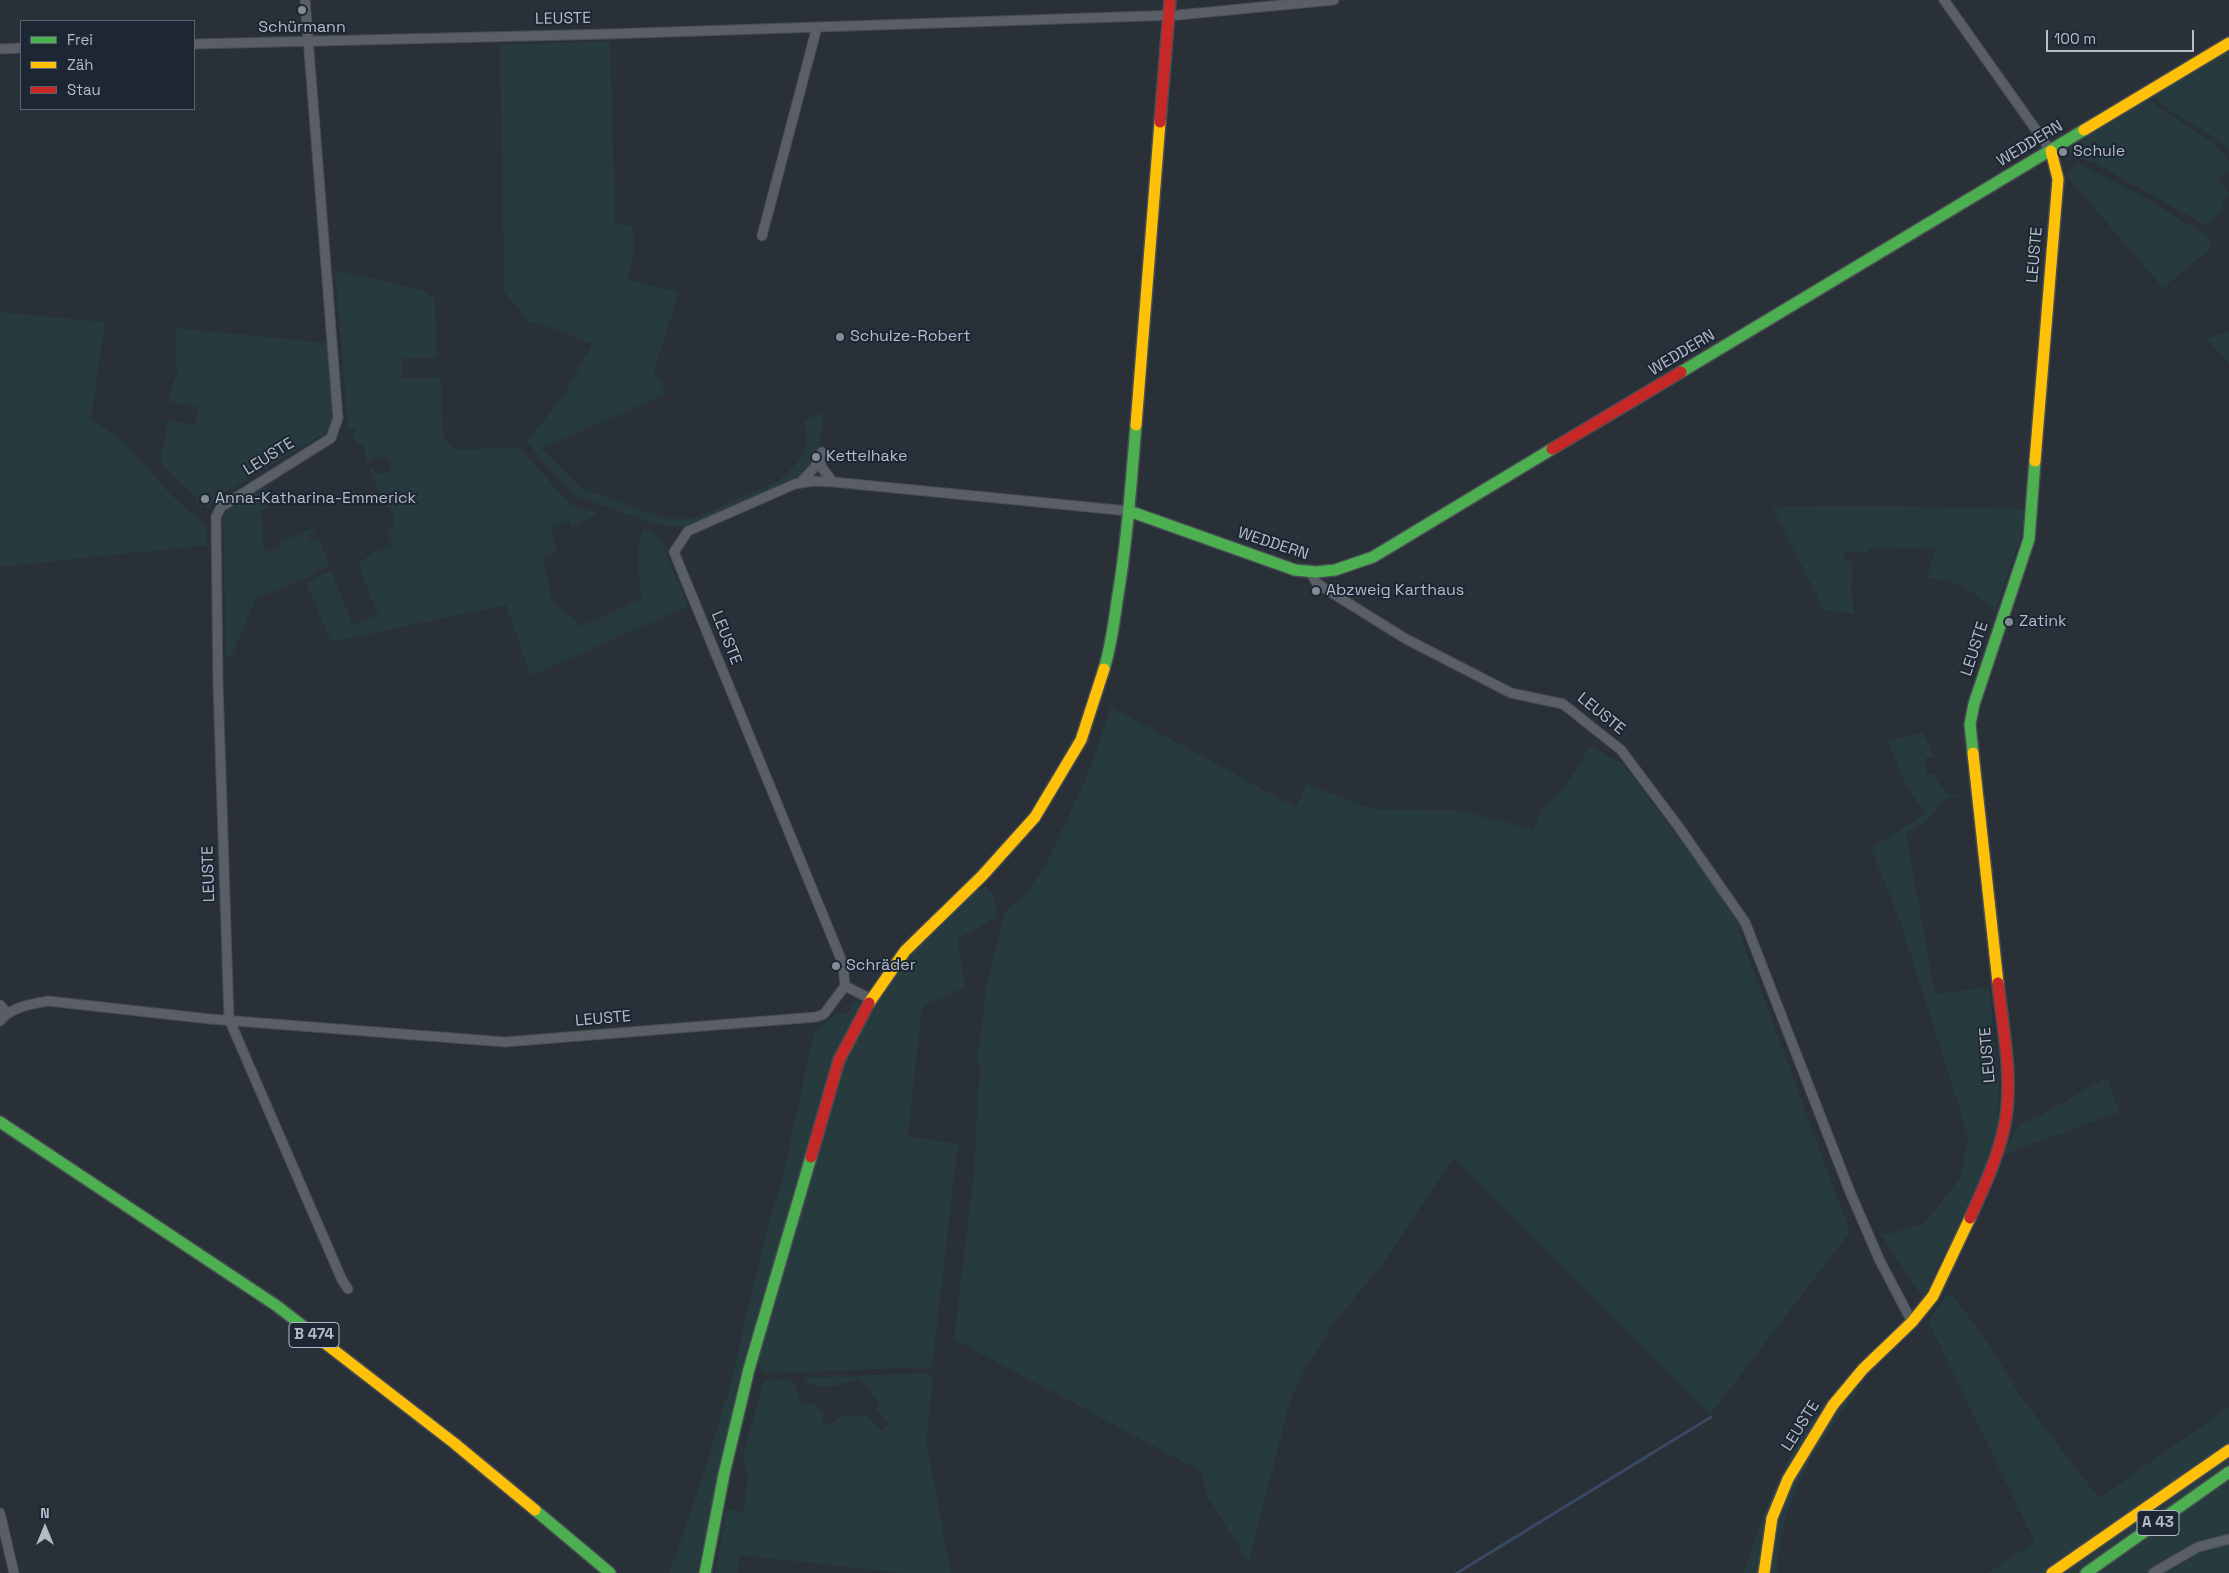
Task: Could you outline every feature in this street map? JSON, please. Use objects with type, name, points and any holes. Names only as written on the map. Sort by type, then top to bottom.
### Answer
[{"type":"main road","points":[[705,1573],[735,1424],[801,1187],[839,1060],[871,999],[905,951],[949,906],[982,876],[1035,817],[1081,740],[1109,652],[1129,511],[1167,15],[1170,0]]},
{"type":"main road","name":"WEDDERN","points":[[1129,511],[1274,563],[1311,573],[1342,570],[1373,557],[2229,43]]},
{"type":"main road","name":"LEUSTE","points":[[1764,1573],[1772,1518],[1788,1479],[1833,1404],[1863,1369],[1912,1322],[1933,1296],[1942,1281],[1992,1169],[2004,1127],[2008,1081],[1970,724],[1974,704],[2029,539],[2058,179],[2051,151]]},
{"type":"main road","name":"B 474","points":[[0,1122],[277,1306],[454,1443],[610,1573]]},
{"type":"main road","name":"A 43","points":[[2052,1573],[2229,1450]]},
{"type":"main road","name":"A 43","points":[[2086,1573],[2229,1472]]},
{"type":"street","name":"LEUSTE","points":[[305,0],[338,418],[331,438],[221,507],[216,517],[218,676],[229,1019],[342,1280],[348,1289]]},
{"type":"street","name":"LEUSTE","points":[[195,44],[817,27],[1167,15],[1334,0]]},
{"type":"street","name":"LEUSTE","points":[[1944,0],[2051,151]]},
{"type":"street","points":[[762,236],[817,27]]},
{"type":"street","points":[[0,49],[20,48]]},
{"type":"street","name":"LEUSTE","points":[[801,482],[821,456],[822,468],[832,482]]},
{"type":"street","name":"LEUSTE","points":[[0,1021],[8,1014],[24,1006],[48,1001],[229,1019],[505,1042],[816,1017],[824,1014],[845,986],[843,964],[674,552],[688,530],[801,482],[832,482],[1129,511]]},
{"type":"street","name":"LEUSTE","points":[[1311,573],[1316,582],[1324,588],[1406,639],[1511,693],[1563,704],[1621,750],[1678,826],[1745,922],[1850,1192],[1880,1261],[1912,1322]]},
{"type":"street","points":[[845,986],[871,999]]},
{"type":"street","points":[[0,1005],[8,1014]]},
{"type":"street","points":[[0,1512],[14,1573]]},
{"type":"street","points":[[2153,1573],[2198,1547],[2229,1539]]},
{"type":"green space","points":[[610,41],[615,222],[633,227],[634,251],[627,279],[679,293],[654,370],[667,394],[542,448],[581,488],[665,519],[693,519],[780,480],[800,460],[807,442],[804,420],[823,413],[822,432],[817,451],[808,467],[795,481],[688,528],[655,524],[574,495],[545,465],[527,441],[562,398],[592,344],[552,328],[526,321],[526,317],[504,292],[500,45]]},
{"type":"green space","points":[[2229,50],[2229,149],[2219,140],[2163,106],[2154,95]]},
{"type":"green space","points":[[2144,100],[2152,103],[2212,142],[2229,161],[2229,172],[2218,180],[2229,193],[2229,196],[2221,202],[2226,208],[2205,225],[2097,164],[2067,153],[2068,146]]},
{"type":"green space","points":[[2077,163],[2142,196],[2207,236],[2212,247],[2163,288],[2066,175]]},
{"type":"green space","points":[[335,270],[422,290],[435,298],[436,358],[403,358],[402,378],[441,378],[443,437],[454,450],[519,447],[570,504],[598,514],[572,527],[568,520],[551,527],[554,535],[552,536],[558,551],[543,557],[552,601],[581,626],[642,598],[638,555],[643,529],[653,532],[661,541],[688,606],[531,676],[506,605],[331,642],[306,583],[331,570],[353,625],[378,615],[358,564],[373,553],[393,545],[387,530],[392,528],[394,523],[394,516],[382,498],[369,469],[373,468],[376,473],[385,474],[390,470],[391,463],[386,457],[376,457],[366,462],[364,447],[353,440],[356,430],[348,428]]},
{"type":"green space","points":[[0,312],[105,322],[91,419],[125,443],[171,495],[205,525],[208,545],[0,567]]},
{"type":"green space","points":[[176,328],[327,343],[333,421],[327,432],[215,498],[208,509],[160,463],[168,420],[195,425],[198,407],[169,402],[174,379],[178,379]]},
{"type":"green space","points":[[2229,331],[2229,364],[2207,339]]},
{"type":"green space","points":[[265,487],[272,499],[261,514],[264,552],[279,547],[280,542],[314,528],[316,533],[309,534],[312,542],[318,538],[330,565],[306,578],[256,598],[231,657],[226,658],[223,518],[229,508]]},
{"type":"green space","points":[[1876,506],[2025,509],[2020,539],[1995,611],[1965,587],[1949,581],[1927,578],[1935,549],[1873,547],[1873,549],[1867,549],[1867,553],[1844,552],[1844,561],[1852,561],[1851,594],[1855,614],[1824,610],[1772,507]]},
{"type":"green space","points":[[1111,707],[1296,807],[1307,784],[1372,809],[1456,810],[1533,829],[1542,809],[1567,784],[1590,746],[1623,764],[1737,916],[1743,931],[1739,931],[1850,1232],[1710,1415],[1453,1158],[1384,1262],[1334,1323],[1300,1378],[1290,1401],[1249,1563],[1206,1494],[1202,1472],[954,1339],[974,1173],[980,1062],[977,1062],[986,990],[1006,910],[1025,895],[1046,864],[1086,779]]},
{"type":"green space","points":[[1922,732],[1935,757],[1925,758],[1926,775],[1935,774],[1936,779],[1948,795],[1963,793],[1942,802],[1931,817],[1906,834],[1935,994],[1989,987],[1998,1080],[1999,1128],[1987,1167],[1964,1220],[1939,1263],[1924,1299],[1880,1234],[1893,1233],[1924,1224],[1961,1177],[1968,1135],[1900,921],[1871,848],[1925,814],[1906,784],[1888,742]]},
{"type":"green space","points":[[986,887],[994,895],[997,917],[957,939],[965,987],[922,1007],[908,1136],[958,1144],[932,1367],[770,1373],[768,1375],[762,1371],[757,1357],[845,1061],[874,1005],[909,956],[975,889]]},
{"type":"green space","points":[[857,998],[859,1001],[858,1010],[827,1078],[739,1381],[698,1573],[669,1573],[699,1488],[729,1390],[767,1229],[783,1177],[814,1032],[835,1015],[848,1013]]},
{"type":"green space","points":[[2107,1077],[2119,1112],[2002,1155],[2019,1125],[2043,1114]]},
{"type":"green space","points":[[1952,1294],[1993,1350],[2018,1393],[2099,1498],[2229,1407],[2229,1536],[2192,1545],[2145,1573],[1988,1573],[2035,1542],[1928,1321],[1947,1295]]},
{"type":"green space","points":[[925,1373],[933,1379],[926,1441],[951,1573],[903,1573],[740,1555],[738,1573],[715,1573],[726,1510],[744,1512],[748,1474],[743,1458],[763,1381],[792,1379],[801,1403],[815,1404],[824,1415],[821,1418],[828,1426],[842,1415],[868,1416],[881,1431],[889,1424],[876,1409],[880,1405],[859,1379],[822,1387],[809,1383],[804,1378]]},
{"type":"green space","points":[[1868,1378],[1835,1423],[1806,1468],[1786,1517],[1780,1544],[1777,1573],[1769,1573],[1775,1528],[1789,1488],[1835,1410]]},
{"type":"green space","points":[[1815,1416],[1818,1419],[1765,1528],[1759,1573],[1744,1573],[1773,1492],[1792,1454]]},
{"type":"green space","points":[[2229,1542],[2229,1573],[2157,1573],[2199,1550]]},
{"type":"waterway","points":[[1457,1573],[1711,1417]]},
{"type":"traffic: fast","points":[[1681,372],[2084,130]]},
{"type":"traffic: fast","points":[[1104,669],[1112,635],[1123,557],[1136,425]]},
{"type":"traffic: fast","points":[[1129,511],[1295,570],[1316,572],[1335,570],[1373,557],[1552,449]]},
{"type":"traffic: fast","points":[[1973,753],[1970,724],[1974,704],[2029,539],[2035,461]]},
{"type":"traffic: fast","points":[[0,1122],[277,1306],[326,1344]]},
{"type":"traffic: fast","points":[[705,1573],[724,1474],[749,1369],[811,1157]]},
{"type":"traffic: fast","points":[[2086,1573],[2229,1472]]},
{"type":"traffic: fast","points":[[535,1510],[610,1573]]},
{"type":"traffic: slow","points":[[2084,130],[2229,43]]},
{"type":"traffic: slow","points":[[1136,425],[1160,122]]},
{"type":"traffic: slow","points":[[2035,461],[2058,179],[2051,151]]},
{"type":"traffic: slow","points":[[869,1003],[905,951],[982,876],[1035,817],[1081,740],[1104,669]]},
{"type":"traffic: slow","points":[[1973,753],[1998,983]]},
{"type":"traffic: slow","points":[[1764,1573],[1772,1518],[1788,1479],[1833,1405],[1863,1369],[1912,1322],[1933,1296],[1970,1218]]},
{"type":"traffic: slow","points":[[326,1344],[454,1443],[535,1510]]},
{"type":"traffic: slow","points":[[2052,1573],[2229,1450]]},
{"type":"traffic: jam","points":[[1160,122],[1170,0]]},
{"type":"traffic: jam","points":[[1552,449],[1681,372]]},
{"type":"traffic: jam","points":[[1970,1218],[1998,1151],[2007,1110],[2007,1055],[1998,983]]},
{"type":"traffic: jam","points":[[811,1157],[839,1060],[869,1003]]},
{"type":"place","name":"Schürmann","points":[[302,10]]},
{"type":"place","name":"Schule","points":[[2063,152]]},
{"type":"place","name":"Schulze-Robert","points":[[840,337]]},
{"type":"place","name":"Kettelhake","points":[[816,457]]},
{"type":"place","name":"Anna-Katharina-Emmerick","points":[[205,499]]},
{"type":"place","name":"Abzweig Karthaus","points":[[1316,591]]},
{"type":"place","name":"Zatink","points":[[2009,622]]},
{"type":"place","name":"Schräder","points":[[836,966]]}]
